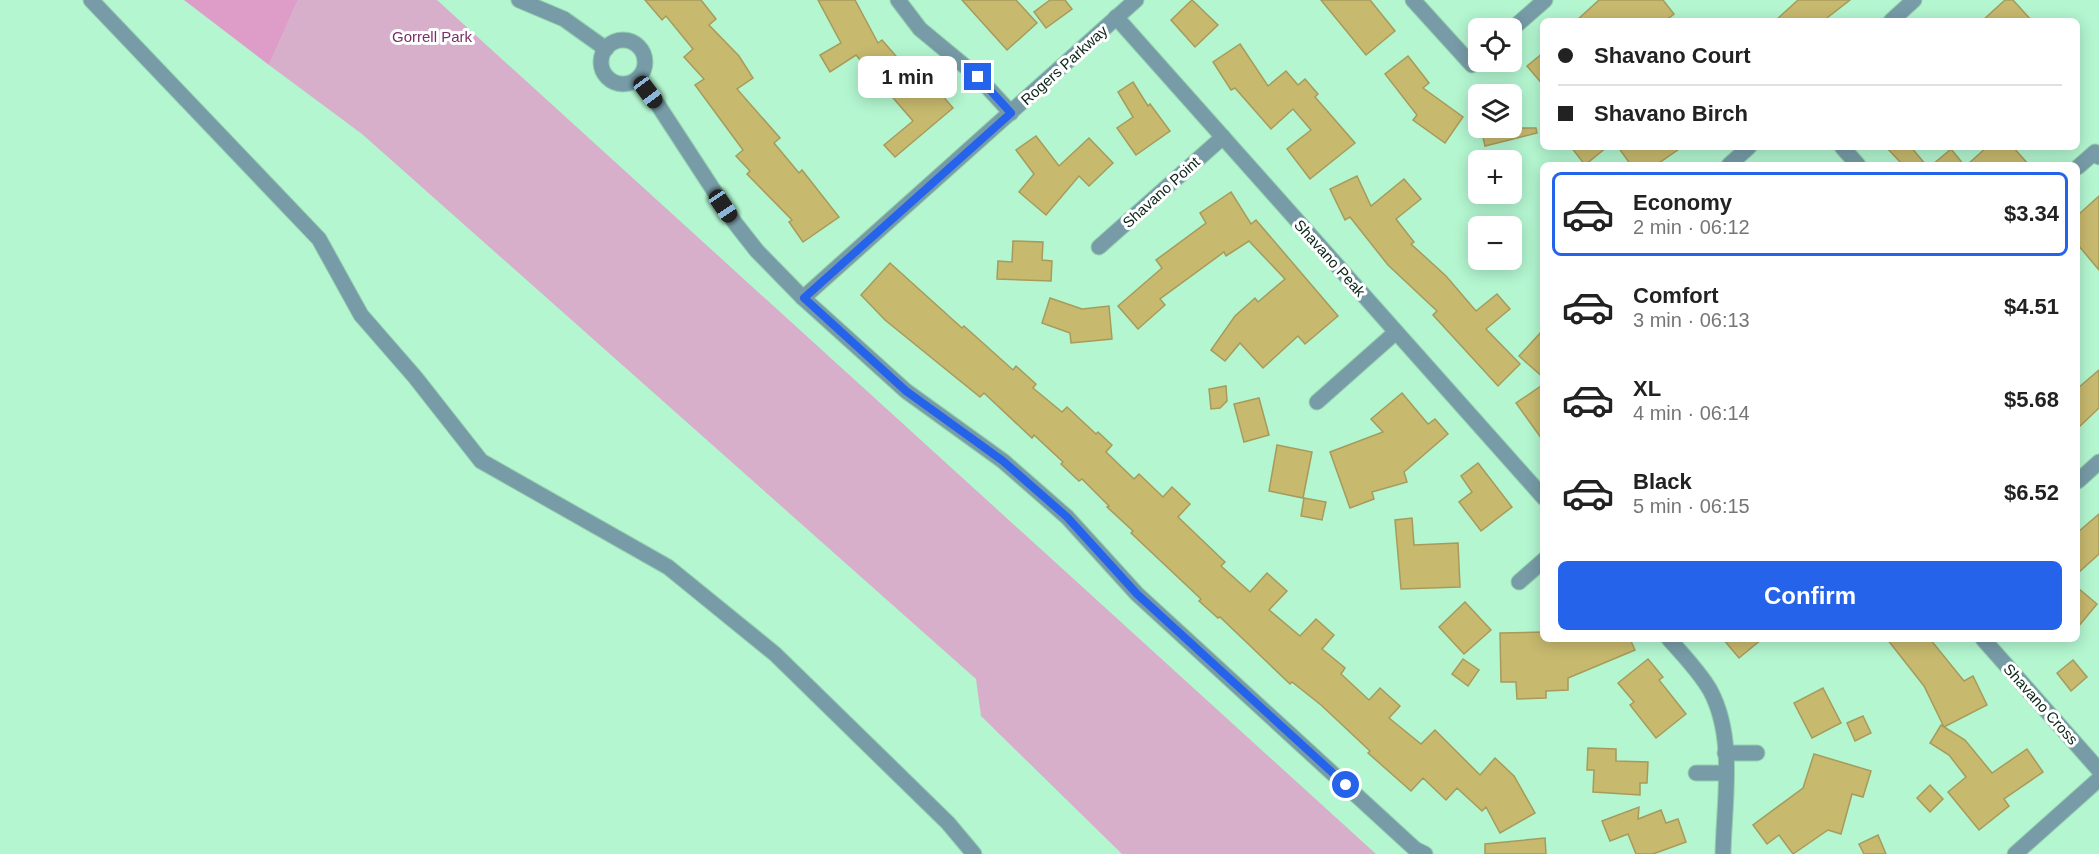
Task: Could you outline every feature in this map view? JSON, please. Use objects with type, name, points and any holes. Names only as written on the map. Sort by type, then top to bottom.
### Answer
[{"type":"street","points":[[91,0],[319,239],[361,315],[416,377],[481,460],[668,567],[775,654],[948,823],[974,854]]},
{"type":"street","points":[[519,0],[564,19],[606,49]]},
{"type":"street","points":[[898,0],[920,29],[978,77],[1011,113]]},
{"type":"street","name":"Rogers Parkway","points":[[804,298],[1136,0]]},
{"type":"street","points":[[1413,0],[1468,55]]},
{"type":"street","points":[[1522,20],[1545,0]]},
{"type":"street","points":[[1893,18],[1914,0]]},
{"type":"street","name":"Shavano Peak","points":[[1116,17],[1540,494]]},
{"type":"street","points":[[620,41],[635,44],[645,57],[645,65],[638,79],[623,84],[609,78],[602,64],[606,49],[620,41]]},
{"type":"street","points":[[638,79],[658,105],[735,224],[757,251],[804,298],[906,391],[1003,461],[1067,517],[1137,594],[1415,849],[1425,854]]},
{"type":"street","name":"Shavano Point","points":[[1099,247],[1223,137]]},
{"type":"street","points":[[1732,162],[1746,150]]},
{"type":"street","points":[[1845,150],[1855,162]]},
{"type":"street","points":[[2080,166],[2097,154]]},
{"type":"street","points":[[1317,402],[1396,332]]},
{"type":"street","points":[[2080,479],[2099,462]]},
{"type":"street","points":[[1519,582],[1540,564]]},
{"type":"street","points":[[1671,642],[1709,689],[1720,712],[1725,753],[1723,854]]},
{"type":"street","name":"Shavano Cross","points":[[1986,642],[2099,770]]},
{"type":"street","points":[[1725,753],[1757,753]]},
{"type":"street","points":[[1696,773],[1725,773]]},
{"type":"street","points":[[2015,854],[2099,779]]},
{"type":"green space","name":"Gorrell Park","points":[[298,0],[437,0],[1376,854],[1122,854],[981,716],[976,679],[362,134],[269,65]]},
{"type":"shaded area","points":[[184,0],[298,0],[269,65]]},
{"type":"building","points":[[645,0],[701,0],[716,19],[709,25],[739,56],[753,78],[737,89],[780,138],[774,143],[799,173],[802,170],[839,217],[803,242],[789,222],[792,220],[747,174],[750,171],[736,156],[743,150],[695,85],[704,79],[684,57],[693,49],[666,16],[662,20]]},
{"type":"building","points":[[818,0],[855,0],[878,43],[882,40],[921,85],[928,79],[953,108],[895,157],[884,145],[913,121],[856,55],[830,72],[820,55],[841,43]]},
{"type":"building","points":[[962,0],[1016,0],[1037,23],[1007,50]]},
{"type":"building","points":[[1050,0],[1065,0],[1072,9],[1046,28],[1034,12]]},
{"type":"building","points":[[1192,0],[1218,25],[1195,47],[1171,20]]},
{"type":"building","points":[[1321,0],[1370,0],[1395,31],[1366,55]]},
{"type":"building","points":[[1599,0],[1663,0],[1674,14],[1669,18],[1579,18]]},
{"type":"building","points":[[1798,0],[1850,0],[1827,18],[1778,18]]},
{"type":"building","points":[[2005,0],[2013,0],[2029,18],[1985,18]]},
{"type":"building","points":[[1240,44],[1268,86],[1286,71],[1298,85],[1305,79],[1318,94],[1315,97],[1355,143],[1310,179],[1287,149],[1311,130],[1293,109],[1271,129],[1235,88],[1231,90],[1213,62]]},
{"type":"building","points":[[1540,55],[1540,81],[1527,66]]},
{"type":"building","points":[[1408,56],[1429,83],[1423,88],[1463,117],[1445,143],[1413,120],[1417,115],[1385,74]]},
{"type":"building","points":[[1133,82],[1148,106],[1150,104],[1170,131],[1136,155],[1117,128],[1133,117],[1118,92]]},
{"type":"building","points":[[1522,128],[1536,128],[1537,133],[1522,137]]},
{"type":"building","points":[[1036,136],[1059,166],[1089,138],[1113,163],[1089,186],[1079,176],[1046,215],[1019,192],[1034,174],[1016,150]]},
{"type":"building","points":[[1483,138],[1517,138],[1485,146]]},
{"type":"building","points":[[1573,150],[1603,150],[1589,162],[1583,162]]},
{"type":"building","points":[[1620,150],[1678,150],[1660,162],[1629,162]]},
{"type":"building","points":[[1889,150],[1914,150],[1924,162],[1900,162]]},
{"type":"building","points":[[1952,150],[1962,162],[1936,162]]},
{"type":"building","points":[[1984,150],[2016,150],[2026,162],[1970,162]]},
{"type":"building","points":[[1357,176],[1371,206],[1404,179],[1421,199],[1396,219],[1414,242],[1411,244],[1446,276],[1476,311],[1497,294],[1510,309],[1486,329],[1520,364],[1498,386],[1433,315],[1437,311],[1388,265],[1350,217],[1345,220],[1330,189]]},
{"type":"building","points":[[1231,192],[1251,224],[1256,220],[1338,316],[1305,344],[1298,336],[1263,368],[1240,343],[1225,361],[1211,350],[1235,316],[1255,298],[1258,302],[1285,279],[1249,241],[1226,256],[1224,252],[1160,299],[1165,305],[1138,329],[1118,306],[1162,268],[1156,260],[1206,223],[1200,213]]},
{"type":"building","points":[[2099,196],[2099,270],[2080,247],[2080,213]]},
{"type":"building","points":[[1013,241],[1043,242],[1042,260],[1052,261],[1051,281],[997,279],[998,261],[1012,262]]},
{"type":"building","points":[[890,263],[1013,370],[1016,366],[1036,384],[1033,388],[1062,412],[1067,407],[1096,434],[1098,432],[1112,445],[1106,452],[1134,479],[1139,474],[1163,497],[1172,487],[1190,504],[1178,517],[1225,562],[1221,566],[1250,592],[1267,573],[1287,591],[1269,610],[1300,636],[1316,619],[1334,635],[1322,649],[1345,668],[1341,674],[1369,700],[1380,688],[1400,706],[1389,718],[1421,744],[1435,730],[1480,775],[1495,758],[1514,776],[1535,813],[1500,833],[1486,807],[1482,811],[1457,788],[1446,800],[1423,778],[1411,791],[1368,753],[1370,751],[1321,705],[1292,682],[1290,684],[1220,617],[1218,618],[1199,601],[1201,599],[1131,533],[1133,531],[1107,507],[1109,506],[1082,479],[1079,481],[1061,464],[1063,462],[1034,435],[1032,438],[984,393],[980,397],[885,320],[861,295]]},
{"type":"building","points":[[1050,298],[1082,309],[1109,306],[1112,339],[1071,343],[1070,333],[1042,323]]},
{"type":"building","points":[[1540,333],[1540,374],[1519,356]]},
{"type":"building","points":[[2099,370],[2099,408],[2080,426],[2080,386]]},
{"type":"building","points":[[1226,386],[1227,401],[1220,408],[1211,409],[1209,389]]},
{"type":"building","points":[[1540,387],[1540,436],[1516,403]]},
{"type":"building","points":[[1402,393],[1428,424],[1435,419],[1448,434],[1404,472],[1407,482],[1372,492],[1374,499],[1350,508],[1330,452],[1383,432],[1371,419]]},
{"type":"building","points":[[1259,398],[1269,435],[1244,442],[1234,404]]},
{"type":"building","points":[[1277,445],[1312,452],[1303,498],[1269,491]]},
{"type":"building","points":[[1478,463],[1512,507],[1481,531],[1459,502],[1472,492],[1461,476]]},
{"type":"building","points":[[1304,498],[1326,502],[1322,520],[1301,516]]},
{"type":"building","points":[[2099,514],[2099,554],[2080,571],[2080,530]]},
{"type":"building","points":[[1412,518],[1414,545],[1458,543],[1460,587],[1401,589],[1395,520]]},
{"type":"building","points":[[2080,590],[2097,604],[2080,625]]},
{"type":"building","points":[[1465,602],[1491,630],[1464,654],[1439,627]]},
{"type":"building","points":[[1540,632],[1540,642],[1631,642],[1635,650],[1568,678],[1568,690],[1546,691],[1546,698],[1517,699],[1516,682],[1501,682],[1500,633]]},
{"type":"building","points":[[1726,642],[1758,642],[1739,658]]},
{"type":"building","points":[[1889,642],[1932,642],[1964,681],[1973,676],[1987,705],[1944,727],[1924,686]]},
{"type":"building","points":[[1463,659],[1479,670],[1468,686],[1452,674]]},
{"type":"building","points":[[1648,659],[1663,677],[1659,680],[1686,714],[1656,738],[1630,705],[1634,702],[1618,683]]},
{"type":"building","points":[[2073,660],[2087,677],[2071,691],[2057,673]]},
{"type":"building","points":[[1823,688],[1841,723],[1812,738],[1794,703]]},
{"type":"building","points":[[1863,716],[1871,733],[1855,741],[1847,723]]},
{"type":"building","points":[[1941,725],[1965,740],[1992,773],[2027,749],[2043,772],[2004,799],[2009,806],[1979,830],[1948,792],[1966,777],[1949,755],[1930,743]]},
{"type":"building","points":[[1588,748],[1616,749],[1616,761],[1648,762],[1647,783],[1640,783],[1640,795],[1593,792],[1594,770],[1587,770]]},
{"type":"building","points":[[1814,754],[1871,771],[1863,797],[1852,794],[1841,834],[1828,830],[1793,854],[1779,835],[1767,844],[1753,825],[1803,788]]},
{"type":"building","points":[[1930,785],[1943,799],[1930,812],[1917,798]]},
{"type":"building","points":[[1639,807],[1638,819],[1661,810],[1666,823],[1678,819],[1686,842],[1653,854],[1636,854],[1628,834],[1610,841],[1602,821]]},
{"type":"building","points":[[1878,835],[1886,854],[1864,854],[1859,844]]},
{"type":"building","points":[[1545,838],[1546,854],[1485,854],[1485,844]]},
{"type":"route","points":[[978,77],[1011,113],[804,298],[906,391],[1003,461],[1067,517],[1137,594],[1346,785]]}]
